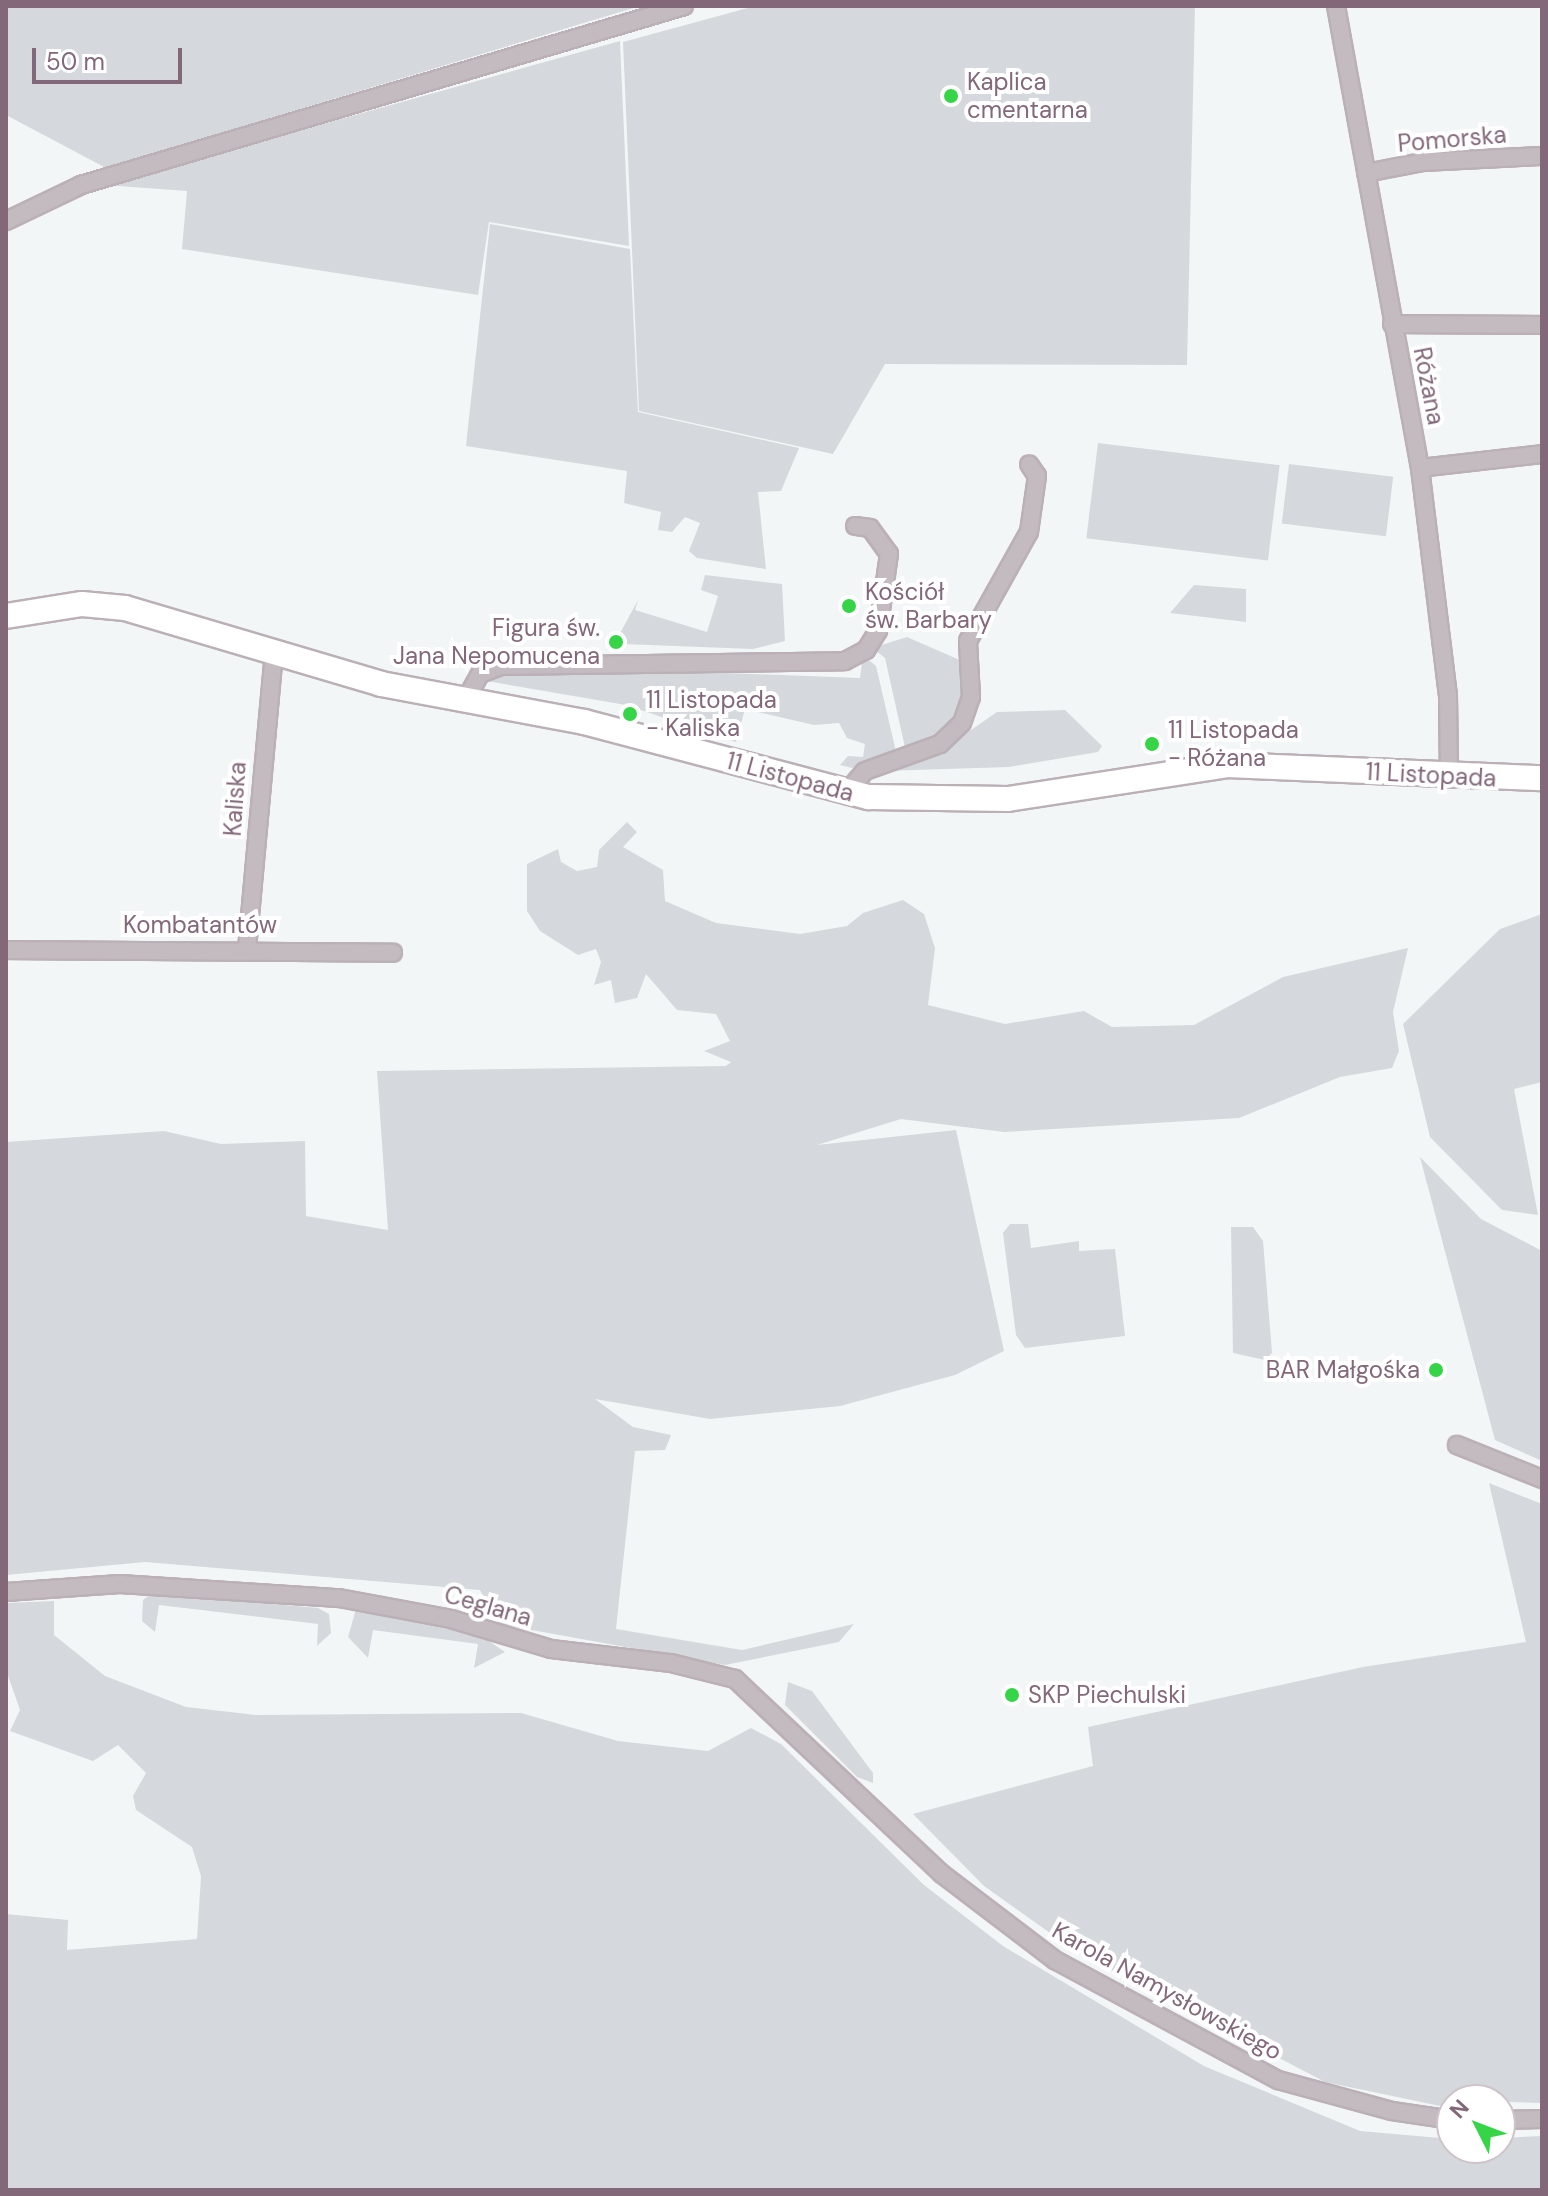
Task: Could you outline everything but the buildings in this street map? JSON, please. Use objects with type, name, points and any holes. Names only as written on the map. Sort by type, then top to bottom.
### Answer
[{"type":"main road","name":"11 Listopada","points":[[6,616],[82,604],[125,608],[274,653],[465,701],[654,739],[845,794],[1008,799],[1227,765],[1449,779],[1542,778]]},
{"type":"street","points":[[6,221],[81,185],[684,6]]},
{"type":"street","name":"Różana","points":[[1336,6],[1420,468],[1448,695],[1449,779]]},
{"type":"street","name":"Pomorska","points":[[1366,173],[1422,162],[1542,156]]},
{"type":"street","points":[[1392,324],[1542,325]]},
{"type":"street","points":[[1420,468],[1542,454]]},
{"type":"street","points":[[845,794],[865,771],[940,744],[962,723],[971,697],[968,641],[1029,532],[1037,476],[1029,464]]},
{"type":"street","points":[[465,701],[480,674],[515,665],[845,661],[866,650],[878,631],[889,554],[870,528],[855,526]]},
{"type":"street","name":"Kaliska","points":[[247,949],[274,653]]},
{"type":"street","name":"Kombatantów","points":[[6,950],[247,949],[393,953]]},
{"type":"street","points":[[1457,1445],[1542,1479]]},
{"type":"street","name":"Ceglana","points":[[6,1592],[120,1584],[339,1598],[451,1619],[551,1649],[671,1663],[735,1679],[896,1831]]},
{"type":"street","name":"Karola Namysłowskiego","points":[[896,1831],[1011,1930],[1232,2058],[1321,2094],[1436,2117]]},
{"type":"street","points":[[1516,2120],[1542,2119]]},
{"type":"shaded area","points":[[6,6],[640,6],[106,168],[6,115]]},
{"type":"shaded area","points":[[755,6],[1195,6],[1187,365],[885,364],[833,454],[639,411],[623,42]]},
{"type":"shaded area","points":[[620,41],[629,246],[489,222],[478,295],[182,249],[187,191],[104,185]]},
{"type":"shaded area","points":[[490,224],[630,249],[638,412],[799,448],[781,491],[758,492],[766,569],[697,558],[689,551],[700,523],[685,517],[672,532],[658,530],[661,512],[624,503],[627,471],[466,446]]},
{"type":"shaded area","points":[[1098,443],[1280,465],[1268,561],[1086,538]]},
{"type":"shaded area","points":[[1289,464],[1393,477],[1386,536],[1282,524]]},
{"type":"shaded area","points":[[705,575],[782,584],[785,641],[753,649],[622,644],[618,637],[638,600],[635,610],[707,632],[718,596],[701,590]]},
{"type":"shaded area","points":[[1194,585],[1246,589],[1246,622],[1170,613]]},
{"type":"shaded area","points":[[907,637],[962,661],[966,688],[961,715],[938,738],[906,752],[885,658],[872,648]]},
{"type":"shaded area","points":[[863,655],[876,666],[897,756],[852,768],[840,765],[848,756],[863,757],[865,744],[847,738],[839,723],[814,725],[745,709],[736,742],[626,705],[487,681],[501,674],[674,671],[860,678]]},
{"type":"shaded area","points":[[1065,710],[1102,746],[1098,752],[1009,767],[883,771],[929,759],[997,712]]},
{"type":"shaded area","points":[[627,822],[637,832],[623,847],[663,870],[665,901],[716,923],[800,934],[847,926],[863,913],[903,900],[924,914],[935,948],[928,1005],[1005,1024],[1084,1011],[1112,1027],[1194,1025],[1283,977],[1408,948],[1393,1012],[1399,1051],[1392,1068],[1340,1077],[1239,1118],[1004,1132],[901,1119],[817,1145],[956,1130],[1004,1351],[955,1375],[840,1406],[710,1419],[595,1399],[633,1427],[671,1435],[665,1450],[635,1451],[616,1629],[742,1650],[854,1624],[839,1642],[725,1665],[499,1624],[480,1590],[145,1562],[6,1575],[6,1142],[164,1131],[221,1144],[305,1141],[306,1216],[388,1230],[377,1071],[726,1066],[731,1062],[704,1051],[730,1041],[716,1014],[677,1010],[646,974],[637,998],[615,1003],[611,980],[594,985],[601,962],[596,949],[578,955],[540,931],[527,911],[527,864],[558,849],[561,862],[577,871],[597,867],[599,850]]},
{"type":"shaded area","points":[[1542,914],[1542,1082],[1514,1089],[1538,1215],[1502,1210],[1430,1137],[1403,1024],[1500,929]]},
{"type":"shaded area","points":[[1420,1157],[1481,1219],[1542,1251],[1542,1461],[1495,1440]]},
{"type":"shaded area","points":[[1010,1224],[1028,1224],[1031,1248],[1079,1241],[1079,1251],[1115,1249],[1125,1336],[1025,1348],[1016,1335],[1003,1233]]},
{"type":"shaded area","points":[[1231,1227],[1253,1227],[1263,1241],[1272,1353],[1265,1360],[1233,1353]]},
{"type":"shaded area","points":[[1489,1483],[1542,1504],[1542,2103],[1516,2102],[1516,2084],[1436,2084],[1436,2105],[1325,2082],[1078,1953],[984,1886],[913,1814],[1093,1766],[1088,1727],[1363,1667],[1526,1642]]},
{"type":"shaded area","points":[[152,1593],[318,1608],[329,1614],[331,1633],[317,1646],[318,1624],[159,1605],[155,1632],[142,1621],[143,1600]]},
{"type":"shaded area","points":[[54,1601],[54,1635],[105,1676],[186,1707],[257,1715],[521,1713],[618,1741],[708,1751],[751,1728],[781,1744],[924,1885],[1003,1946],[1204,2066],[1360,2131],[1436,2138],[1436,2164],[1516,2164],[1516,2137],[1542,2136],[1542,2190],[6,2190],[6,1914],[68,1920],[67,1950],[197,1939],[201,1876],[192,1847],[136,1810],[133,1796],[146,1773],[118,1745],[93,1761],[10,1731],[20,1710],[6,1670],[6,1603]]},
{"type":"shaded area","points":[[356,1609],[480,1635],[505,1652],[474,1668],[478,1644],[373,1630],[368,1658],[348,1637]]},
{"type":"shaded area","points":[[788,1682],[812,1691],[873,1773],[873,1783],[857,1777],[785,1705]]},
{"type":"place","name":"Kaplica cmentarna","points":[[951,96]]},
{"type":"place","name":"Kościół św. Barbary","points":[[849,606]]},
{"type":"place","name":"Figura św. Jana Nepomucena","points":[[616,642]]},
{"type":"place","name":"11 Listopada - Kaliska","points":[[630,714]]},
{"type":"place","name":"11 Listopada - Różana","points":[[1152,744]]},
{"type":"place","name":"BAR Małgośka","points":[[1436,1370]]},
{"type":"place","name":"SKP Piechulski","points":[[1012,1695]]}]
